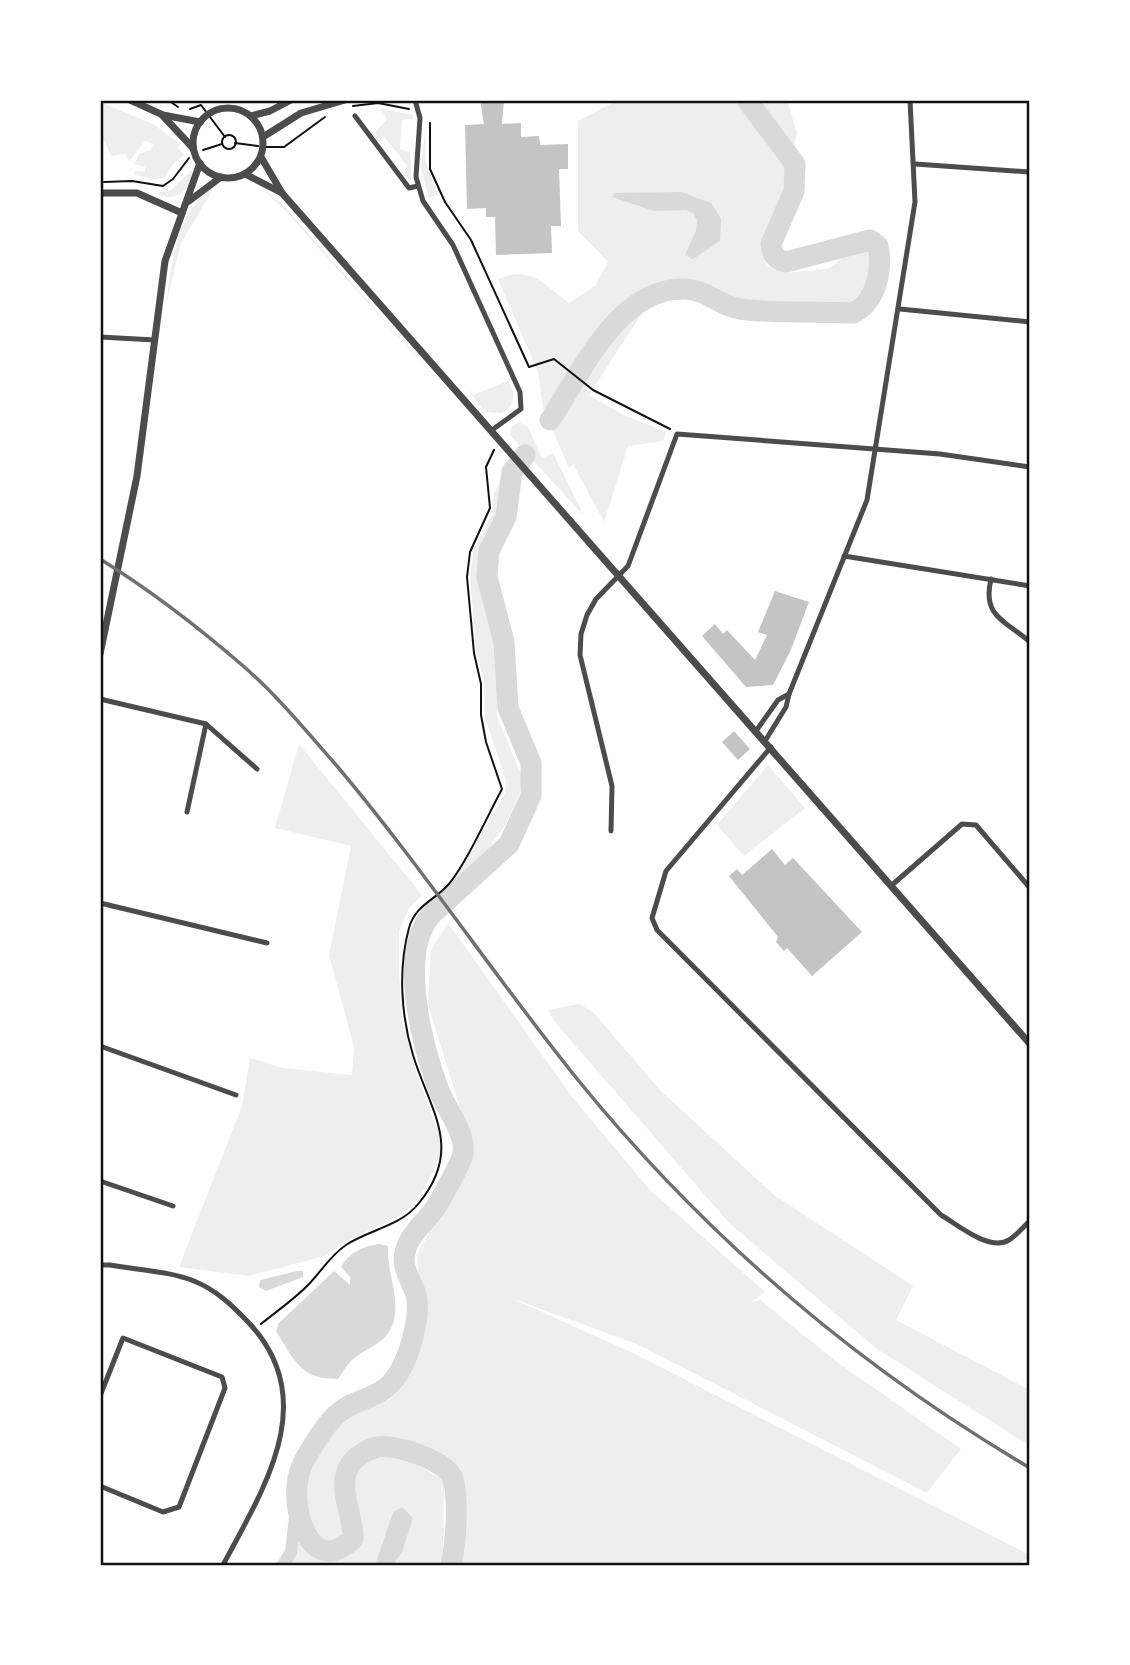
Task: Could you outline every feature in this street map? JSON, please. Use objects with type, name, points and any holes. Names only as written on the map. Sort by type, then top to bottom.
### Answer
[{"type":"street","points":[[130,100],[163,115],[200,122]]},
{"type":"street","points":[[251,116],[270,111],[291,100]]},
{"type":"street","points":[[263,137],[328,100]]},
{"type":"street","points":[[415,100],[418,108],[418,186],[429,212],[453,245],[520,392],[521,409],[492,430]]},
{"type":"street","points":[[910,100],[915,202],[900,309],[867,500],[786,707],[768,744],[666,872],[652,918],[657,930],[941,1215],[989,1242],[999,1243],[1007,1241],[1030,1221]]},
{"type":"street","points":[[301,113],[345,104]]},
{"type":"street","points":[[192,144],[200,122],[220,108],[240,109],[251,116],[263,137],[260,159],[282,194],[620,574],[1030,1044]]},
{"type":"street","points":[[163,115],[192,144],[200,163],[216,177]]},
{"type":"street","points":[[355,116],[409,188],[418,186]]},
{"type":"street","points":[[241,175],[260,159]]},
{"type":"street","points":[[100,654],[102,630],[137,476],[167,250],[188,202],[200,163]]},
{"type":"street","points":[[915,164],[1030,172]]},
{"type":"street","points":[[188,202],[216,177],[241,175],[282,194]]},
{"type":"street","points":[[100,193],[136,193],[182,213]]},
{"type":"street","points":[[900,309],[1030,322]]},
{"type":"street","points":[[100,337],[155,340]]},
{"type":"street","points":[[611,831],[612,786],[581,644],[587,615],[596,599],[628,566],[634,554],[677,434],[876,449],[1030,467]]},
{"type":"street","points":[[844,556],[1030,586]]},
{"type":"street","points":[[990,579],[986,599],[989,607],[1030,642]]},
{"type":"street","points":[[756,731],[778,699],[789,694]]},
{"type":"street","points":[[100,699],[206,724],[257,769]]},
{"type":"street","points":[[187,812],[206,724]]},
{"type":"street","points":[[892,885],[962,824],[970,823],[976,825],[1030,888]]},
{"type":"street","points":[[100,904],[267,943]]},
{"type":"street","points":[[100,1046],[236,1095]]},
{"type":"street","points":[[100,1181],[173,1206]]},
{"type":"street","points":[[100,1265],[192,1280],[226,1299],[271,1349],[283,1384],[283,1421],[265,1486],[223,1565]]},
{"type":"street","points":[[100,1396],[123,1338],[222,1377],[225,1388],[179,1507],[163,1512],[100,1486]]},
{"type":"path","points":[[168,100],[184,109],[201,105],[225,137]]},
{"type":"path","points":[[345,104],[378,103],[404,109],[418,108]]},
{"type":"path","points":[[235,143],[280,148],[330,114]]},
{"type":"path","points":[[429,117],[430,169],[445,202],[471,240],[529,367],[554,359],[568,373],[593,390],[677,434]]},
{"type":"path","points":[[225,137],[232,136],[235,143]]},
{"type":"path","points":[[222,144],[225,137]]},
{"type":"path","points":[[100,183],[132,181],[163,186],[173,179],[187,159],[213,146],[222,144],[230,149],[235,143]]},
{"type":"path","points":[[254,1329],[310,1284],[327,1261],[347,1244],[391,1226],[418,1205],[434,1182],[443,1149],[441,1128],[413,1054],[404,1013],[403,968],[410,927],[421,905],[448,886],[502,789],[486,742],[481,715],[481,684],[474,653],[467,578],[470,552],[490,508],[486,467],[490,455],[504,444]]},
{"type":"shaded area","points":[[618,100],[787,100],[797,133],[785,188],[762,248],[765,261],[768,266],[785,273],[827,269],[858,248],[867,250],[871,257],[866,295],[852,305],[744,305],[684,283],[659,287],[589,395],[624,415],[666,432],[663,441],[628,446],[604,522],[573,464],[569,468],[543,408],[538,372],[498,279],[510,275],[528,275],[544,283],[569,303],[595,286],[608,262],[578,231],[578,121]]},
{"type":"shaded area","points":[[100,102],[153,124],[180,144],[178,148],[184,155],[162,178],[135,175],[135,171],[145,171],[145,167],[134,164],[139,154],[151,150],[153,144],[145,141],[129,161],[125,154],[111,156],[103,138],[100,138]]},
{"type":"shaded area","points":[[380,108],[413,115],[413,118],[402,120],[400,149],[410,152],[411,182],[403,174],[407,166],[384,136],[379,142],[373,135],[387,119]]},
{"type":"shaded area","points":[[425,132],[425,160],[438,194],[429,198],[421,167]]},
{"type":"shaded area","points":[[192,170],[188,185],[180,194],[169,197],[154,193],[170,191]]},
{"type":"shaded area","points":[[259,185],[282,204],[476,423],[290,216]]},
{"type":"shaded area","points":[[209,188],[212,191],[181,243],[166,305],[173,258],[182,227],[198,200]]},
{"type":"shaded area","points":[[681,192],[711,203],[721,219],[720,241],[693,259],[685,255],[696,231],[697,220],[693,213],[686,210],[654,211],[612,197],[615,193]]},
{"type":"shaded area","points":[[458,379],[473,395],[508,381],[513,394],[512,403],[502,413],[486,412]]},
{"type":"shaded area","points":[[519,422],[528,427],[542,458],[553,453],[584,516],[510,435],[512,426]]},
{"type":"shaded area","points":[[508,465],[497,520],[481,550],[479,580],[499,648],[497,717],[523,779],[519,796],[506,824],[488,849],[447,892],[505,793],[506,780],[485,718],[484,682],[476,651],[470,575],[474,549],[492,514],[494,494]]},
{"type":"shaded area","points":[[299,744],[422,895],[409,908],[399,931],[402,1021],[416,1071],[441,1140],[440,1158],[424,1190],[405,1213],[341,1244],[325,1256],[248,1276],[179,1267],[242,1106],[250,1058],[283,1068],[352,1075],[354,1047],[329,955],[351,846],[275,828]]},
{"type":"shaded area","points":[[768,765],[805,808],[744,856],[717,825]]},
{"type":"shaded area","points":[[448,923],[572,1097],[650,1190],[765,1292],[751,1302],[760,1300],[837,1362],[961,1449],[927,1493],[639,1345],[511,1298],[635,1354],[1030,1557],[1018,1565],[455,1565],[462,1531],[460,1478],[447,1462],[398,1441],[373,1444],[349,1458],[338,1479],[345,1532],[333,1543],[319,1542],[312,1535],[304,1505],[307,1471],[338,1422],[390,1399],[401,1388],[428,1305],[418,1273],[417,1255],[470,1157],[472,1148],[428,1004],[431,950]]},
{"type":"shaded area","points":[[579,1004],[593,1012],[660,1090],[774,1195],[913,1286],[896,1320],[1030,1390],[1030,1446],[877,1349],[729,1223],[554,1021],[548,1010]]},
{"type":"shaded area","points":[[379,1244],[388,1246],[395,1304],[392,1326],[382,1340],[351,1361],[338,1379],[315,1376],[307,1372],[294,1359],[276,1331],[278,1324],[334,1271],[350,1285],[350,1277],[341,1267],[344,1262],[357,1251]]},
{"type":"shaded area","points":[[303,1271],[303,1277],[266,1291],[259,1287],[260,1280]]},
{"type":"shaded area","points":[[371,1454],[407,1458],[444,1481],[443,1565],[393,1565],[393,1512],[375,1565],[290,1565],[296,1528],[310,1550],[320,1555],[346,1556],[356,1547],[360,1537],[359,1526],[349,1491],[349,1480],[356,1467]]},
{"type":"shaded area","points":[[402,1507],[413,1518],[402,1552],[393,1565],[375,1565],[393,1512]]},
{"type":"building","points":[[480,100],[504,100],[502,124],[521,123],[521,137],[539,136],[540,145],[568,144],[568,169],[559,169],[561,226],[551,226],[552,253],[496,255],[495,217],[486,217],[486,208],[467,209],[465,125],[484,124]]},
{"type":"building","points":[[775,591],[809,602],[790,652],[773,685],[746,687],[702,636],[715,624],[723,634],[727,630],[755,660],[767,635],[758,632]]},
{"type":"building","points":[[734,731],[750,749],[738,760],[722,742]]},
{"type":"building","points":[[772,849],[785,865],[793,858],[862,932],[812,976],[787,948],[784,951],[776,942],[778,937],[729,876],[737,869],[742,875]]},
{"type":"waterway","points":[[550,420],[604,336],[621,317],[640,302],[661,292],[693,290],[726,305],[754,311],[853,313],[867,302],[876,284],[879,265],[878,246],[870,240],[786,262],[772,251],[771,244],[794,191],[795,164],[747,100]]},
{"type":"waterway","points":[[451,1565],[456,1522],[455,1488],[449,1472],[431,1460],[385,1446],[370,1450],[355,1459],[346,1474],[345,1483],[353,1539],[337,1549],[324,1550],[313,1544],[305,1532],[299,1516],[297,1482],[307,1456],[332,1419],[354,1403],[379,1393],[395,1379],[402,1367],[412,1341],[417,1311],[416,1295],[404,1264],[405,1252],[411,1237],[443,1196],[463,1151],[460,1133],[438,1088],[420,1024],[414,975],[416,952],[421,932],[431,915],[509,844],[531,796],[531,763],[508,708],[504,642],[487,577],[489,551],[506,517],[512,472],[525,455]]},
{"type":"waterway","points":[[283,1565],[291,1552],[297,1499]]},
{"type":"railway","points":[[100,559],[155,596],[208,637],[255,677],[291,714],[399,843],[578,1080],[678,1192],[731,1244],[844,1342],[904,1386],[1030,1468]]}]
